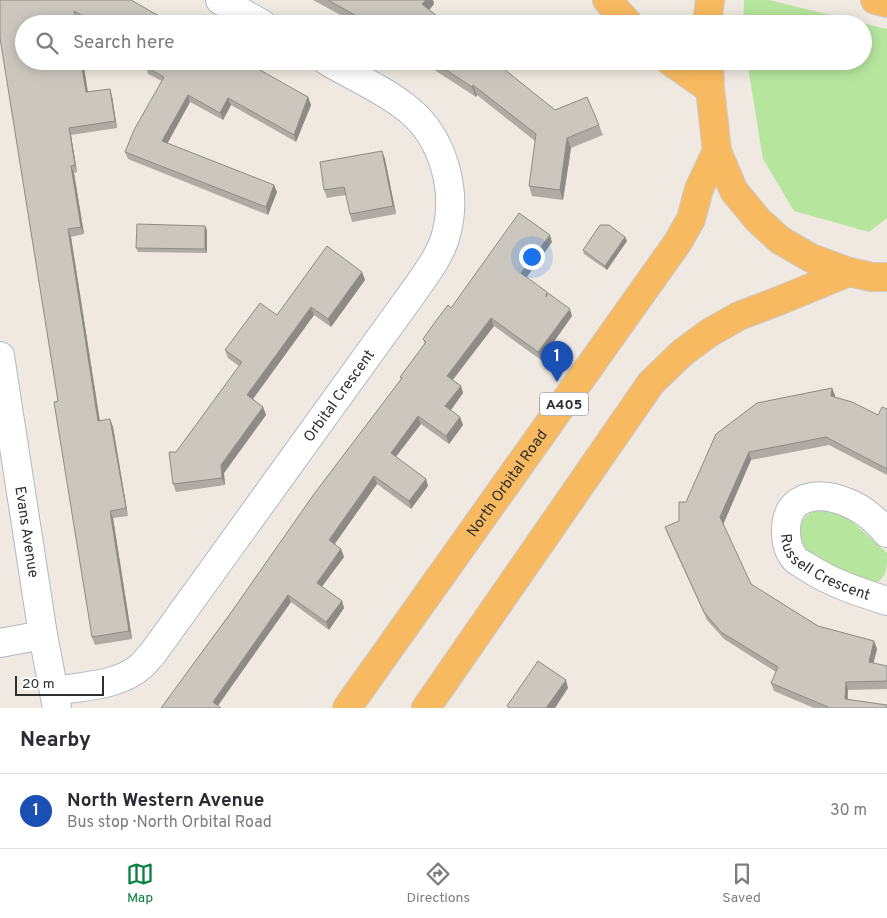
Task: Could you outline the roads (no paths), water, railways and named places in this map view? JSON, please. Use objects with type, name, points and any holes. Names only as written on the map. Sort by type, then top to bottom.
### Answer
[{"type":"highway","points":[[607,0],[621,15]]},
{"type":"highway","points":[[874,0],[887,3]]},
{"type":"highway","points":[[683,70],[710,89]]},
{"type":"highway","points":[[709,70],[717,151],[734,192],[758,220],[780,240],[811,258],[849,272],[872,277],[887,277]]},
{"type":"highway","name":"North Orbital Road","points":[[347,708],[678,242],[691,219],[699,189],[717,151]]},
{"type":"highway","points":[[426,708],[651,383],[682,353],[709,333],[739,316],[849,272]]},
{"type":"street","points":[[220,0],[246,15]]},
{"type":"street","name":"Orbital Crescent","points":[[56,699],[129,675],[140,667],[432,266],[447,231],[450,206],[448,182],[440,151],[434,139],[410,110],[343,70]]},
{"type":"street","name":"Evans Avenue","points":[[0,356],[43,635],[56,699]]},
{"type":"street","name":"Russell Crescent","points":[[887,533],[879,523],[849,503],[824,496],[806,498],[791,508],[786,522],[786,544],[794,558],[820,576],[849,589],[887,601]]},
{"type":"street","points":[[0,643],[43,635]]},
{"type":"place","name":"North Western Avenue","points":[[557,382]]}]
